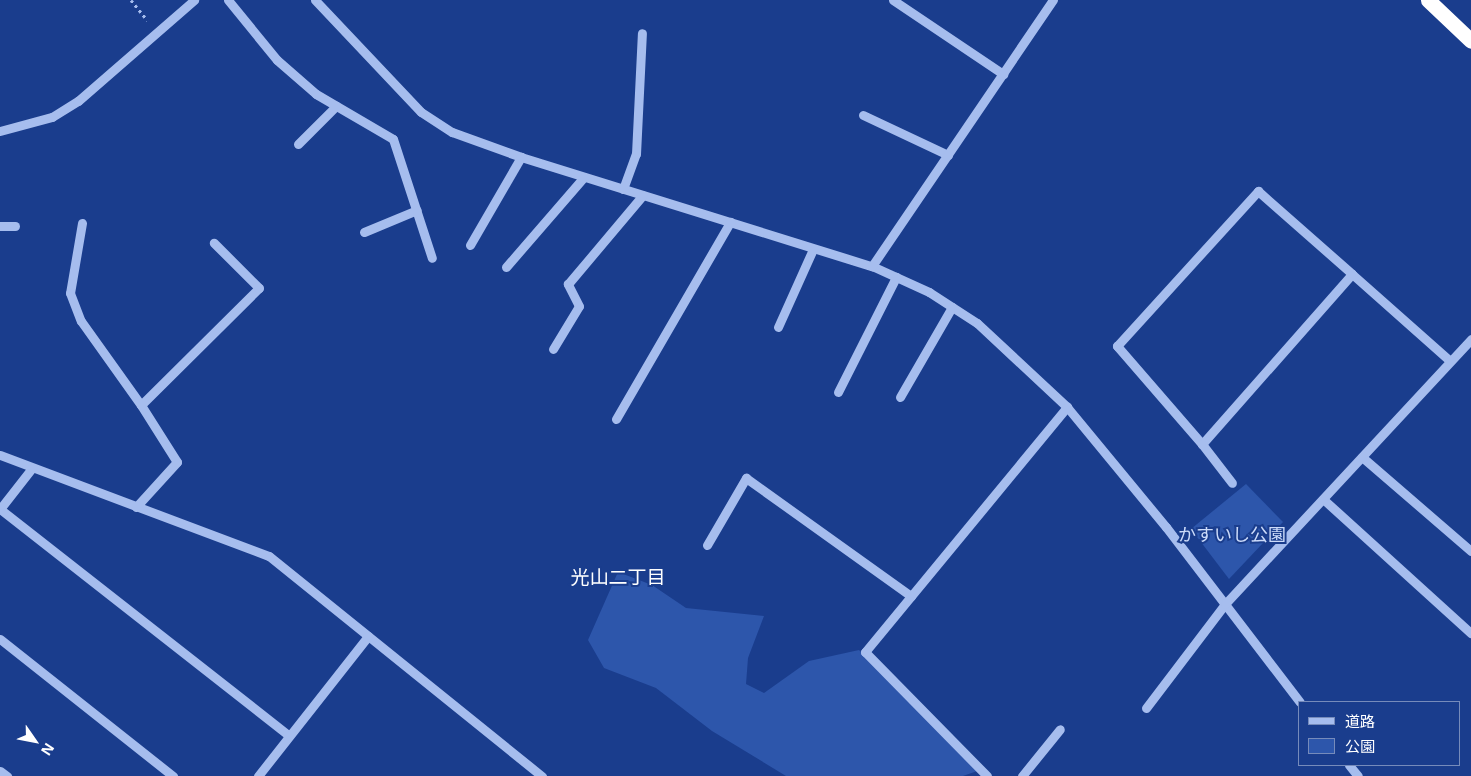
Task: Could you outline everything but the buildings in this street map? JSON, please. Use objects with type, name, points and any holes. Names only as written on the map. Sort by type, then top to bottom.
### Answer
[{"type":"highway","points":[[1428,0],[1471,40]]},
{"type":"street","points":[[0,132],[52,117],[78,101],[194,0]]},
{"type":"street","points":[[228,0],[276,60],[336,106],[393,139],[418,210],[432,258]]},
{"type":"street","points":[[315,0],[421,112],[452,132],[521,157],[872,266],[952,307],[977,323],[1067,407],[1225,604],[1299,701]]},
{"type":"street","points":[[893,0],[1003,74]]},
{"type":"street","points":[[872,266],[1053,0]]},
{"type":"street","points":[[623,189],[636,154],[642,34]]},
{"type":"street","points":[[298,144],[336,106]]},
{"type":"street","points":[[863,115],[948,154]]},
{"type":"street","points":[[470,245],[521,157]]},
{"type":"street","points":[[506,267],[584,177]]},
{"type":"street","points":[[1232,483],[1202,444],[1117,346],[1258,191],[1450,361]]},
{"type":"street","points":[[554,349],[579,306],[568,284],[643,195]]},
{"type":"street","points":[[364,232],[418,210]]},
{"type":"street","points":[[616,419],[730,222]]},
{"type":"street","points":[[82,223],[70,292],[81,321],[141,405],[177,462],[136,507]]},
{"type":"street","points":[[0,226],[15,226]]},
{"type":"street","points":[[141,405],[259,288],[214,243]]},
{"type":"street","points":[[778,326],[813,249]]},
{"type":"street","points":[[1202,444],[1352,274]]},
{"type":"street","points":[[838,392],[896,277]]},
{"type":"street","points":[[900,397],[952,307]]},
{"type":"street","points":[[1146,708],[1225,604],[1471,339]]},
{"type":"street","points":[[987,776],[865,652],[1067,407]]},
{"type":"street","points":[[0,456],[269,556],[542,776]]},
{"type":"street","points":[[1362,457],[1471,551]]},
{"type":"street","points":[[32,468],[0,509],[289,736]]},
{"type":"street","points":[[707,545],[746,478],[911,596]]},
{"type":"street","points":[[1323,499],[1471,633]]},
{"type":"street","points":[[258,776],[368,636]]},
{"type":"street","points":[[0,639],[173,776]]},
{"type":"street","points":[[1022,776],[1060,729]]},
{"type":"street","points":[[1350,766],[1358,776]]},
{"type":"street","points":[[0,771],[7,776]]},
{"type":"path","points":[[131,0],[157,32]]},
{"type":"green space","name":"かすいし公園","points":[[1246,484],[1283,522],[1229,579],[1191,529]]},
{"type":"green space","points":[[618,572],[652,585],[686,608],[764,616],[748,658],[746,684],[764,693],[809,661],[859,650],[980,770],[963,776],[786,776],[712,731],[656,688],[604,668],[588,640]]},
{"type":"district","name":"光山二丁目","points":[[618,578]]}]
